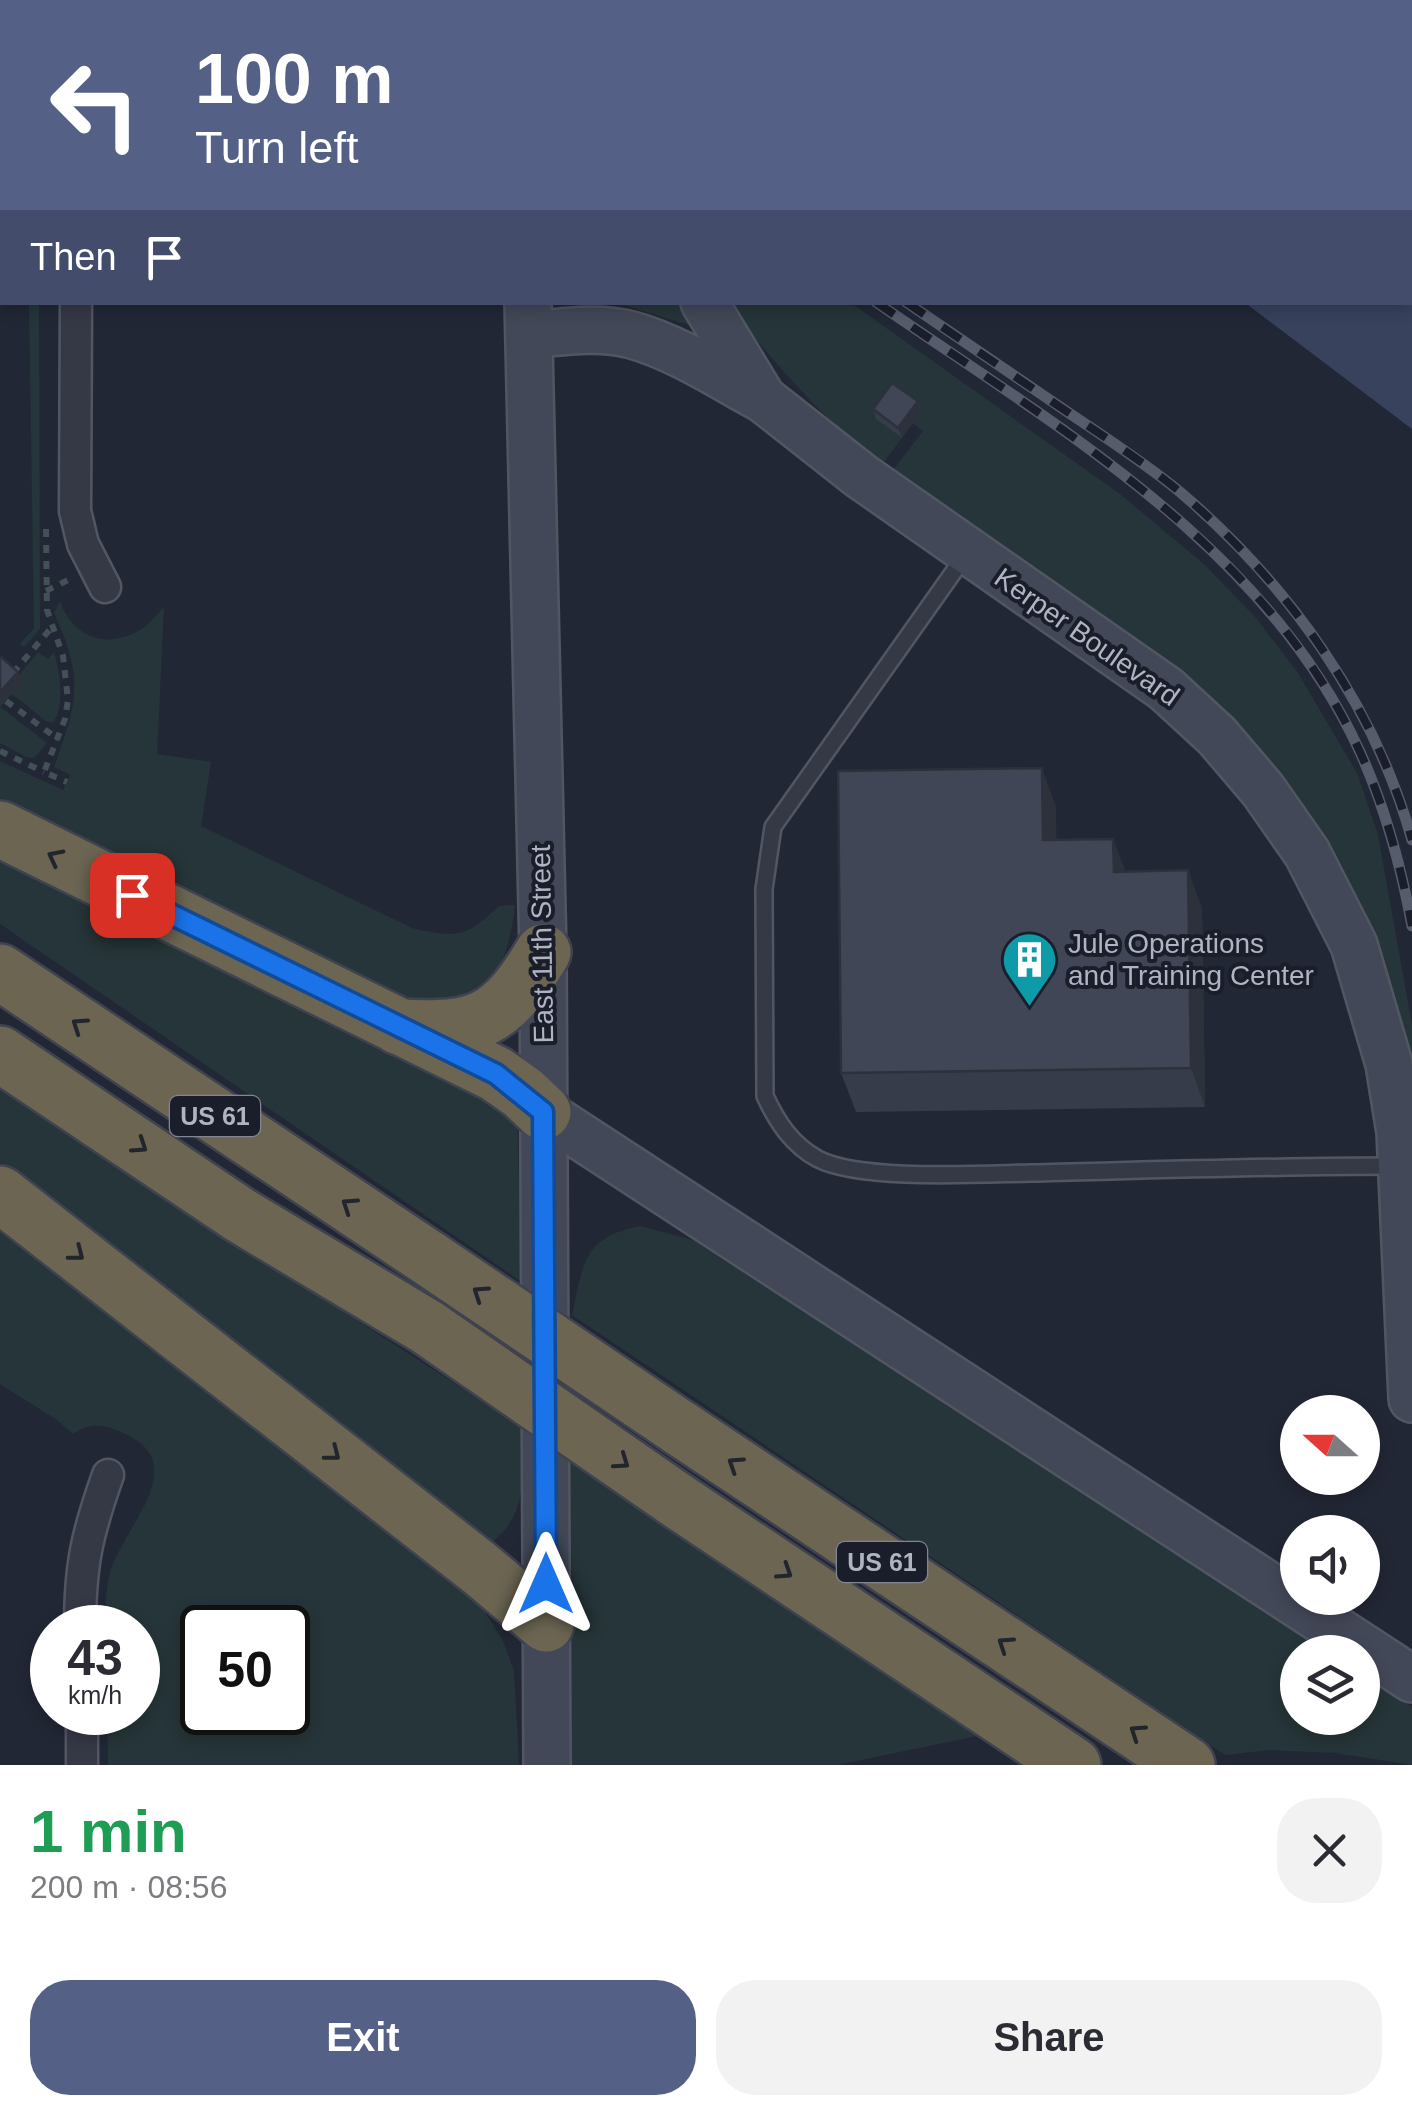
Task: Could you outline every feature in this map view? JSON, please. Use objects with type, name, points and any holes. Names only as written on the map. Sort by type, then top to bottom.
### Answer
[{"type":"highway","points":[[0,830],[496,1074],[543,1112]]},
{"type":"highway","points":[[394,1026],[441,1029],[468,1025],[498,1012],[520,992],[543,952]]},
{"type":"highway","name":"US 61","points":[[0,972],[1186,1765]]},
{"type":"highway","name":"US 61","points":[[0,1054],[240,1214],[427,1326],[675,1498],[1074,1765]]},
{"type":"highway","points":[[0,1194],[546,1624]]},
{"type":"main road","name":"Kerper Boulevard","points":[[706,305],[763,398],[968,553],[1166,689],[1217,736],[1296,838],[1354,945],[1389,1064],[1402,1166],[1412,1399]]},
{"type":"main road","points":[[529,319],[631,334],[763,398]]},
{"type":"main road","name":"East 11th Street","points":[[529,319],[543,952],[546,1765]]},
{"type":"main road","points":[[543,1112],[1412,1679]]},
{"type":"street","points":[[76,305],[76,512],[83,544],[105,587]]},
{"type":"street","points":[[80,1605],[80,1575],[90,1526],[108,1476]]},
{"type":"street","points":[[82,1735],[82,1765]]},
{"type":"lane","points":[[968,553],[773,826],[764,889],[765,1096],[778,1123],[819,1160],[859,1171],[974,1174],[1402,1166]]},
{"type":"path","points":[[12,674],[52,627]]},
{"type":"path","points":[[6,701],[58,739]]},
{"type":"path","points":[[0,751],[44,772]]},
{"type":"shaded area","points":[[29,305],[39,305],[40,629],[24,647],[20,644],[34,628]]},
{"type":"shaded area","points":[[624,305],[688,305],[697,326]]},
{"type":"shaded area","points":[[729,305],[854,305],[1120,494],[1206,566],[1256,618],[1298,673],[1357,773],[1378,835],[1412,1025],[1412,1051],[1333,862],[890,474],[923,431],[913,423],[877,419],[902,438],[880,467],[799,389]]},
{"type":"shaded area","points":[[60,601],[73,624],[103,639],[140,630],[164,607],[157,754],[211,762],[201,826],[412,928],[460,933],[499,906],[515,905],[510,937],[491,980],[467,998],[442,1004],[380,990],[0,809],[0,761],[63,790],[70,775],[54,767],[74,690],[70,655],[54,613]]},
{"type":"shaded area","points":[[38,652],[48,659],[54,652],[58,669],[60,698],[53,723],[12,694],[17,678]]},
{"type":"shaded area","points":[[0,707],[47,743],[34,758],[0,743]]},
{"type":"shaded area","points":[[0,859],[517,1114],[522,1282],[0,924]]},
{"type":"shaded area","points":[[0,1089],[525,1429],[521,1491],[504,1531],[492,1542],[477,1535],[0,1163]]},
{"type":"shaded area","points":[[0,1223],[406,1538],[480,1604],[503,1641],[514,1671],[519,1765],[108,1765],[107,1735],[160,1735],[160,1605],[107,1605],[110,1573],[149,1494],[154,1476],[152,1458],[140,1443],[110,1428],[89,1426],[73,1434],[0,1384]]},
{"type":"shaded area","points":[[640,1226],[693,1240],[1301,1635],[1280,1635],[1280,1735],[1380,1735],[1380,1687],[1412,1707],[1412,1765],[1335,1753],[1269,1750],[1225,1755],[572,1315],[589,1256],[607,1237]]},
{"type":"shaded area","points":[[566,1456],[987,1734],[837,1765],[571,1765]]},
{"type":"water","points":[[1248,305],[1412,305],[1412,430]]},
{"type":"pier","points":[[1244,305],[1412,429],[1412,435]]},
{"type":"building","points":[[892,383],[918,401],[898,428],[873,409]]},
{"type":"building","points":[[0,658],[18,672],[0,692]]},
{"type":"building","name":"Jule Operations and Training Center","points":[[1042,768],[1043,840],[1113,839],[1114,872],[1188,870],[1191,1068],[841,1073],[838,771]]},
{"type":"railway","points":[[880,305],[1083,444],[1150,496],[1213,551],[1270,612],[1320,678],[1360,752],[1391,837],[1412,926]]},
{"type":"railway","points":[[910,305],[1153,471],[1219,527],[1256,566],[1322,649],[1350,694],[1396,789],[1412,840]]},
{"type":"place","name":"Jule Operations and Training Center","points":[[1029,1008]]},
{"type":"route","points":[[132,895],[496,1074],[543,1112],[546,1584]]}]
